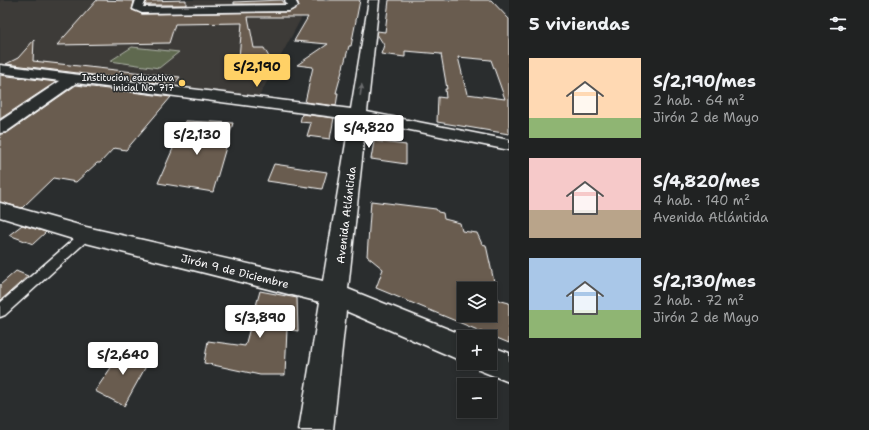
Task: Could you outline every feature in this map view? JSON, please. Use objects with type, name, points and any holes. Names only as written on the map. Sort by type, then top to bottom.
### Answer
[{"type":"street","points":[[141,0],[138,9],[142,10],[289,8],[293,6],[290,0]]},
{"type":"street","name":"Avenida Atlántida","points":[[316,430],[336,295],[374,0]]},
{"type":"street","points":[[0,69],[358,115],[509,145]]},
{"type":"street","points":[[0,128],[74,78]]},
{"type":"street","name":"Jirón 9 de Diciembre","points":[[0,210],[86,235],[336,295],[457,346]]},
{"type":"street","points":[[497,363],[509,368]]},
{"type":"lane","points":[[0,311],[86,235]]},
{"type":"shaded area","points":[[0,0],[297,0],[304,13],[256,102],[0,69]]},
{"type":"green space","points":[[132,47],[179,52],[159,68],[110,61]]},
{"type":"building","points":[[97,0],[134,1],[132,10],[142,14],[289,12],[299,6],[297,0],[360,0],[351,46],[349,46],[336,93],[338,93],[336,106],[305,102],[313,67],[297,65],[328,44],[294,41],[308,17],[248,17],[254,48],[264,48],[269,57],[261,66],[253,69],[224,68],[239,58],[242,23],[175,24],[169,43],[57,45]]},
{"type":"building","points":[[186,0],[186,5],[145,5],[147,1]]},
{"type":"building","points":[[282,0],[285,4],[234,4],[234,2]]},
{"type":"building","points":[[389,0],[491,0],[509,19],[509,134],[437,122],[438,97],[446,98],[445,89],[447,89],[441,54],[405,51],[405,57],[381,54],[384,45],[377,34],[377,31],[385,32]],"holes":[[[458,57],[491,60],[505,99],[467,94]]]},
{"type":"building","points":[[34,40],[33,61],[180,77],[173,85],[6,64],[18,58]]},
{"type":"building","points":[[0,75],[56,82],[0,119]]},
{"type":"building","points":[[76,85],[171,97],[126,150],[114,148],[100,163],[97,163],[76,182],[53,178],[22,208],[0,202],[0,134],[7,133]]},
{"type":"building","points":[[302,114],[334,118],[330,139],[307,136],[311,123],[300,122]]},
{"type":"building","points":[[185,121],[233,123],[213,192],[158,183]]},
{"type":"building","points":[[374,141],[406,145],[406,164],[371,159]]},
{"type":"building","points":[[274,164],[327,172],[322,189],[267,181]]},
{"type":"building","points":[[371,201],[436,209],[438,212],[443,213],[444,219],[460,223],[462,231],[477,233],[482,244],[486,245],[494,282],[457,282],[457,321],[376,288],[383,269],[367,256]]},
{"type":"building","points":[[22,225],[46,232],[33,244],[9,235]]},
{"type":"building","points":[[16,271],[28,276],[0,301],[0,285]]},
{"type":"building","points":[[260,291],[297,298],[298,331],[287,329],[285,375],[260,375],[204,363],[208,341],[245,346]]},
{"type":"building","points":[[497,295],[498,300],[509,303],[509,343],[497,338],[497,330],[478,330],[458,322],[497,322]]},
{"type":"building","points":[[125,347],[150,359],[124,406],[95,391]]},
{"type":"place","name":"Institución educativa inicial No. 717","points":[[182,83]]}]
